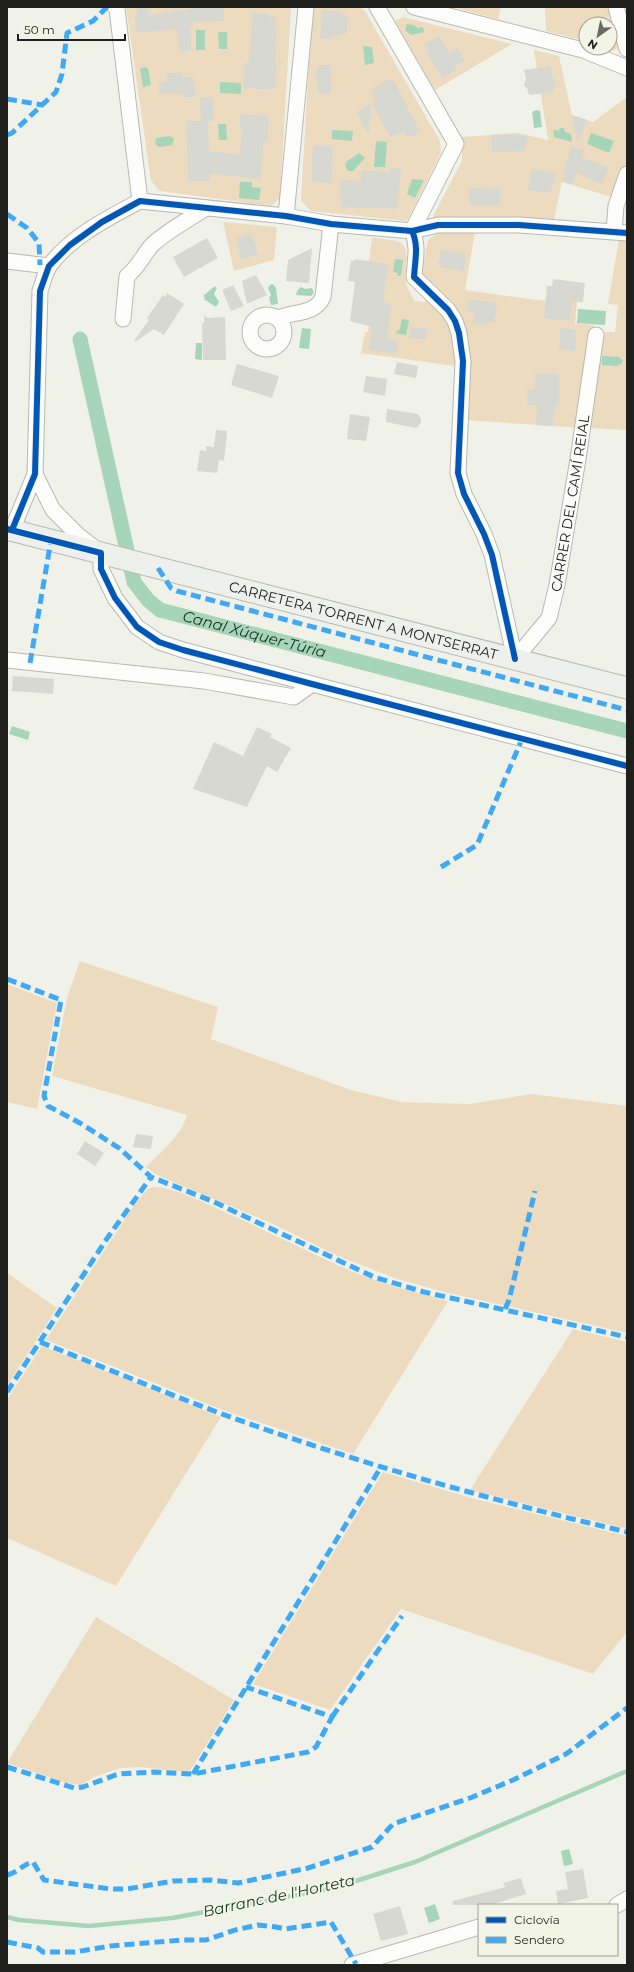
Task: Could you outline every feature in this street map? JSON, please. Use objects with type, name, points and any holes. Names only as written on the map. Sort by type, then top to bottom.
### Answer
[{"type":"main road","points":[[9,529],[104,554]]},
{"type":"main road","name":"CARRETERA TORRENT A MONTSERRAT","points":[[104,554],[627,688]]},
{"type":"street","points":[[115,7],[118,16],[140,201]]},
{"type":"street","points":[[286,216],[306,7]]},
{"type":"street","points":[[377,7],[456,144],[412,231]]},
{"type":"street","points":[[414,7],[583,50],[627,68]]},
{"type":"street","points":[[616,7],[627,49]]},
{"type":"street","points":[[9,529],[35,474],[40,291],[49,266],[70,245],[95,227],[140,201],[286,216],[331,224],[412,231],[438,225],[519,225],[620,232],[616,206],[627,174]]},
{"type":"street","points":[[123,319],[127,276],[133,272],[152,246],[167,233],[206,208]]},
{"type":"street","points":[[278,318],[288,314],[312,309],[320,304],[323,297],[331,224]]},
{"type":"street","points":[[412,231],[416,240],[417,251],[414,277],[448,310],[455,321],[459,333],[463,361],[458,446],[460,482],[492,555],[515,659]]},
{"type":"street","points":[[7,261],[49,266]]},
{"type":"street","name":"CARRER DEL CAMÍ REIAL","points":[[515,659],[550,618],[557,585],[578,458],[596,335]]},
{"type":"street","points":[[35,474],[53,510],[79,536],[104,554],[101,569],[107,584],[125,614],[147,635],[159,642],[183,650],[627,766]]},
{"type":"street","points":[[7,660],[204,681],[294,697],[312,684]]},
{"type":"street","points":[[618,1904],[627,1900]]},
{"type":"street","points":[[352,1965],[478,1927]]},
{"type":"shaded area","points":[[126,7],[291,7],[280,198],[271,206],[160,191],[151,181]]},
{"type":"shaded area","points":[[312,7],[360,7],[365,11],[440,141],[441,153],[408,219],[405,221],[311,211],[301,201]]},
{"type":"shaded area","points":[[452,7],[501,7],[498,19]]},
{"type":"shaded area","points":[[545,7],[608,7],[610,16],[578,16],[578,39],[546,31]]},
{"type":"shaded area","points":[[403,17],[512,44],[435,90],[395,21]]},
{"type":"shaded area","points":[[407,24],[418,28],[423,27],[424,32],[411,35],[405,30]]},
{"type":"shaded area","points":[[196,30],[205,30],[205,50],[196,50]]},
{"type":"shaded area","points":[[218,32],[227,32],[227,49],[219,49]]},
{"type":"shaded area","points":[[363,46],[372,47],[374,63],[365,65]]},
{"type":"shaded area","points":[[534,50],[559,56],[572,115],[593,122],[627,97],[627,164],[615,198],[562,182],[553,224],[434,220],[433,216],[462,161],[462,137],[518,133],[548,140]]},
{"type":"shaded area","points":[[144,67],[148,68],[151,85],[143,87],[140,69]]},
{"type":"shaded area","points":[[220,82],[241,83],[241,94],[220,93]]},
{"type":"shaded area","points":[[536,110],[540,111],[542,127],[534,128],[532,112]]},
{"type":"shaded area","points":[[218,124],[226,124],[227,140],[219,140]]},
{"type":"shaded area","points":[[560,128],[564,128],[565,132],[571,134],[572,142],[554,137],[553,129],[558,131]]},
{"type":"shaded area","points":[[332,130],[353,131],[352,141],[332,139]]},
{"type":"shaded area","points":[[591,133],[614,141],[609,153],[587,144]]},
{"type":"shaded area","points":[[170,136],[174,139],[172,145],[161,147],[157,146],[155,142],[156,138]]},
{"type":"shaded area","points":[[376,141],[387,142],[385,167],[374,167]]},
{"type":"shaded area","points":[[359,153],[365,158],[353,171],[348,171],[345,166],[346,162]]},
{"type":"shaded area","points":[[412,179],[424,180],[415,198],[407,194]]},
{"type":"shaded area","points":[[240,182],[252,182],[252,187],[261,188],[259,200],[239,198]]},
{"type":"shaded area","points":[[223,222],[277,227],[274,260],[234,271]]},
{"type":"shaded area","points":[[439,232],[475,232],[465,290],[536,300],[577,302],[575,323],[594,325],[581,428],[465,420],[463,329],[458,310],[447,299],[426,286],[421,275],[428,240]]},
{"type":"shaded area","points":[[372,238],[397,241],[405,248],[405,276],[409,291],[415,301],[425,302],[426,298],[450,317],[461,367],[361,353],[365,332],[368,332],[373,295],[365,294]]},
{"type":"shaded area","points":[[619,240],[627,241],[627,430],[588,428],[600,332],[615,332],[618,305],[608,304]]},
{"type":"shaded area","points":[[395,259],[403,260],[401,276],[397,276],[398,273],[393,272]]},
{"type":"shaded area","points":[[273,284],[276,288],[278,304],[271,305],[269,298],[271,295],[268,288]]},
{"type":"shaded area","points":[[215,286],[217,288],[214,294],[219,302],[216,307],[204,299],[205,297],[203,296]]},
{"type":"shaded area","points":[[301,287],[305,289],[312,288],[314,293],[311,296],[296,295],[297,291]]},
{"type":"shaded area","points":[[578,309],[606,311],[605,325],[577,323]]},
{"type":"shaded area","points":[[402,319],[409,320],[406,335],[395,333],[400,329]]},
{"type":"shaded area","points":[[302,328],[311,329],[309,349],[299,348]]},
{"type":"shaded area","points":[[196,343],[202,343],[202,360],[195,359]]},
{"type":"shaded area","points":[[602,356],[619,357],[623,361],[617,366],[602,365]]},
{"type":"shaded area","points":[[12,726],[30,732],[28,740],[9,734]]},
{"type":"shaded area","points":[[80,961],[218,1007],[211,1039],[351,1090],[402,1102],[469,1104],[531,1094],[627,1106],[627,1333],[444,1292],[397,1279],[338,1256],[271,1223],[157,1175],[146,1167],[175,1137],[187,1115],[52,1076],[67,998]]},
{"type":"shaded area","points":[[7,984],[57,1003],[37,1109],[7,1102]]},
{"type":"shaded area","points":[[153,1187],[176,1191],[192,1197],[361,1275],[448,1301],[353,1454],[223,1410],[46,1340],[135,1204],[148,1189]]},
{"type":"shaded area","points":[[7,1273],[57,1308],[7,1386]]},
{"type":"shaded area","points":[[573,1329],[627,1342],[627,1529],[470,1490]]},
{"type":"shaded area","points":[[42,1346],[221,1417],[116,1586],[7,1538],[7,1400]]},
{"type":"shaded area","points":[[383,1472],[475,1499],[627,1536],[627,1632],[593,1674],[401,1609],[330,1710],[253,1684]]},
{"type":"shaded area","points":[[96,1617],[234,1700],[190,1771],[175,1771],[141,1767],[120,1768],[94,1777],[81,1785],[66,1783],[7,1763]]},
{"type":"shaded area","points":[[569,1849],[573,1864],[564,1866],[561,1851]]},
{"type":"shaded area","points":[[435,1904],[440,1919],[429,1923],[424,1908]]},
{"type":"building","points":[[136,7],[148,7],[149,15],[202,7],[224,7],[224,21],[192,22],[193,27],[190,27],[191,51],[179,51],[177,29],[137,33],[134,16],[138,15]]},
{"type":"building","points":[[322,10],[343,12],[342,15],[348,15],[346,35],[338,34],[338,37],[331,36],[331,39],[320,38]]},
{"type":"building","points":[[252,13],[269,14],[269,17],[276,17],[275,29],[277,29],[275,64],[277,64],[275,90],[243,88],[245,62],[249,62]]},
{"type":"building","points":[[439,36],[449,53],[457,48],[465,61],[455,66],[457,69],[443,78],[426,53],[430,51],[425,44]]},
{"type":"building","points":[[319,65],[331,65],[331,94],[318,93],[316,69],[318,69]]},
{"type":"building","points":[[550,66],[553,78],[556,80],[553,92],[529,95],[527,88],[524,86],[526,78],[524,70]]},
{"type":"building","points":[[167,73],[182,73],[183,77],[193,77],[196,97],[182,97],[182,94],[159,94],[159,82],[166,82]]},
{"type":"building","points":[[392,78],[420,131],[408,138],[404,132],[390,137],[372,103],[375,99],[371,91],[373,88]]},
{"type":"building","points":[[213,97],[214,121],[208,121],[209,151],[240,155],[242,130],[239,130],[240,114],[269,116],[268,141],[263,143],[261,180],[210,173],[210,181],[188,181],[186,121],[201,121],[199,98]]},
{"type":"building","points":[[371,103],[369,135],[356,113]]},
{"type":"building","points":[[572,115],[587,120],[578,142]]},
{"type":"building","points":[[515,134],[528,137],[525,151],[492,152],[491,135]]},
{"type":"building","points":[[313,145],[333,147],[332,183],[311,182]]},
{"type":"building","points":[[571,147],[584,150],[582,157],[609,168],[602,184],[576,173],[573,184],[562,181]]},
{"type":"building","points":[[390,168],[401,169],[397,209],[341,207],[342,199],[339,199],[341,180],[361,181],[361,170],[390,172]]},
{"type":"building","points":[[531,169],[555,173],[552,189],[548,193],[528,190]]},
{"type":"building","points":[[469,188],[501,189],[499,206],[469,205]]},
{"type":"building","points":[[250,234],[250,237],[253,236],[258,255],[240,259],[237,237]]},
{"type":"building","points":[[207,238],[218,258],[184,277],[173,257]]},
{"type":"building","points":[[312,248],[309,283],[286,281],[288,260]]},
{"type":"building","points":[[441,250],[464,253],[463,255],[466,255],[464,271],[438,267]]},
{"type":"building","points":[[355,259],[388,264],[383,302],[391,304],[388,339],[398,341],[397,354],[369,350],[372,327],[350,321],[355,282],[348,281],[351,260],[355,261]]},
{"type":"building","points":[[256,275],[267,295],[247,304],[242,281]]},
{"type":"building","points":[[553,279],[585,283],[583,302],[572,302],[570,321],[544,318],[547,286],[552,286]]},
{"type":"building","points":[[233,285],[244,306],[231,311],[222,290]]},
{"type":"building","points":[[167,293],[184,304],[164,335],[154,329],[135,342],[134,341],[149,320],[147,318],[163,295],[165,297]]},
{"type":"building","points":[[469,299],[497,303],[494,323],[488,322],[488,325],[473,323],[475,313],[467,312]]},
{"type":"building","points":[[204,315],[207,318],[225,317],[226,360],[203,360],[202,323],[204,323]]},
{"type":"building","points":[[411,327],[427,329],[426,340],[409,338]]},
{"type":"building","points":[[560,328],[576,330],[575,351],[559,350]]},
{"type":"building","points":[[397,362],[418,366],[416,378],[394,374]]},
{"type":"building","points":[[237,364],[279,376],[272,398],[231,385]]},
{"type":"building","points":[[535,374],[559,374],[559,406],[555,406],[553,426],[536,425],[537,405],[527,405],[527,389],[535,389]]},
{"type":"building","points":[[366,376],[387,379],[385,396],[363,392]]},
{"type":"building","points":[[387,409],[418,414],[421,419],[421,423],[416,428],[386,422]]},
{"type":"building","points":[[350,414],[370,417],[366,441],[347,439]]},
{"type":"building","points":[[216,430],[227,431],[224,461],[219,460],[217,473],[197,471],[200,450],[206,451],[206,446],[214,447]]},
{"type":"building","points":[[13,676],[54,679],[53,694],[12,691]]},
{"type":"building","points":[[257,727],[272,734],[270,737],[291,748],[277,772],[267,766],[247,807],[193,789],[214,742],[243,756]]},
{"type":"building","points":[[136,1134],[153,1136],[151,1149],[133,1147]]},
{"type":"building","points":[[85,1141],[104,1153],[95,1166],[77,1154]]},
{"type":"building","points":[[583,1869],[588,1898],[558,1904],[556,1891],[568,1889],[565,1872]]},
{"type":"building","points":[[521,1878],[526,1894],[493,1904],[453,1905],[453,1901],[505,1887],[503,1883]]},
{"type":"building","points":[[400,1906],[408,1934],[381,1941],[373,1914]]},
{"type":"waterway","name":"Canal Xúquer-Túria","points":[[80,339],[134,582],[148,600],[160,610],[627,731]]},
{"type":"waterway","name":"Barranc de l'Horteta","points":[[7,1917],[19,1920],[89,1926],[172,1918],[334,1888],[415,1862],[627,1771]]},
{"type":"marked path","points":[[7,135],[12,133],[56,92],[62,74],[67,33],[93,21],[107,7]]},
{"type":"marked path","points":[[7,99],[43,105]]},
{"type":"marked path","points":[[7,214],[27,228],[39,243],[40,265]]},
{"type":"marked path","points":[[30,663],[51,540]]},
{"type":"marked path","points":[[158,568],[171,588],[177,591],[627,710]]},
{"type":"marked path","points":[[441,867],[477,845],[522,739]]},
{"type":"marked path","points":[[7,979],[61,1000],[44,1096],[48,1106],[80,1123],[119,1148],[151,1177],[212,1201],[374,1277],[424,1292],[627,1337]]},
{"type":"marked path","points":[[7,1392],[108,1237],[151,1177]]},
{"type":"marked path","points":[[505,1309],[509,1300],[535,1191]]},
{"type":"marked path","points":[[40,1342],[222,1414],[272,1432],[423,1479],[524,1507],[627,1532]]},
{"type":"marked path","points":[[193,1774],[381,1467]]},
{"type":"marked path","points":[[332,1717],[402,1616]]},
{"type":"marked path","points":[[7,1767],[74,1788],[83,1787],[118,1774],[154,1772],[193,1774],[308,1752],[316,1747],[332,1717],[246,1687]]},
{"type":"marked path","points":[[7,1875],[33,1862],[44,1880],[111,1889],[127,1889],[173,1881],[210,1880],[238,1883],[308,1868],[372,1847],[393,1824],[470,1798],[513,1780],[566,1754],[627,1708]]},
{"type":"marked path","points":[[7,1942],[38,1948],[43,1952],[75,1952],[110,1946],[183,1940],[206,1940],[235,1930],[258,1925],[285,1929],[331,1922],[356,1964]]},
{"type":"cycle path","points":[[12,530],[35,474],[40,291],[49,266],[70,245],[102,222],[140,201],[286,216],[331,224],[412,231],[438,225],[519,225],[627,233]]},
{"type":"cycle path","points":[[412,231],[416,248],[414,277],[448,310],[455,321],[459,333],[463,361],[458,473],[464,494],[484,534],[492,555],[515,659]]},
{"type":"cycle path","points":[[7,529],[101,553],[101,569],[115,598],[137,627],[159,642],[183,650],[627,766]]}]
